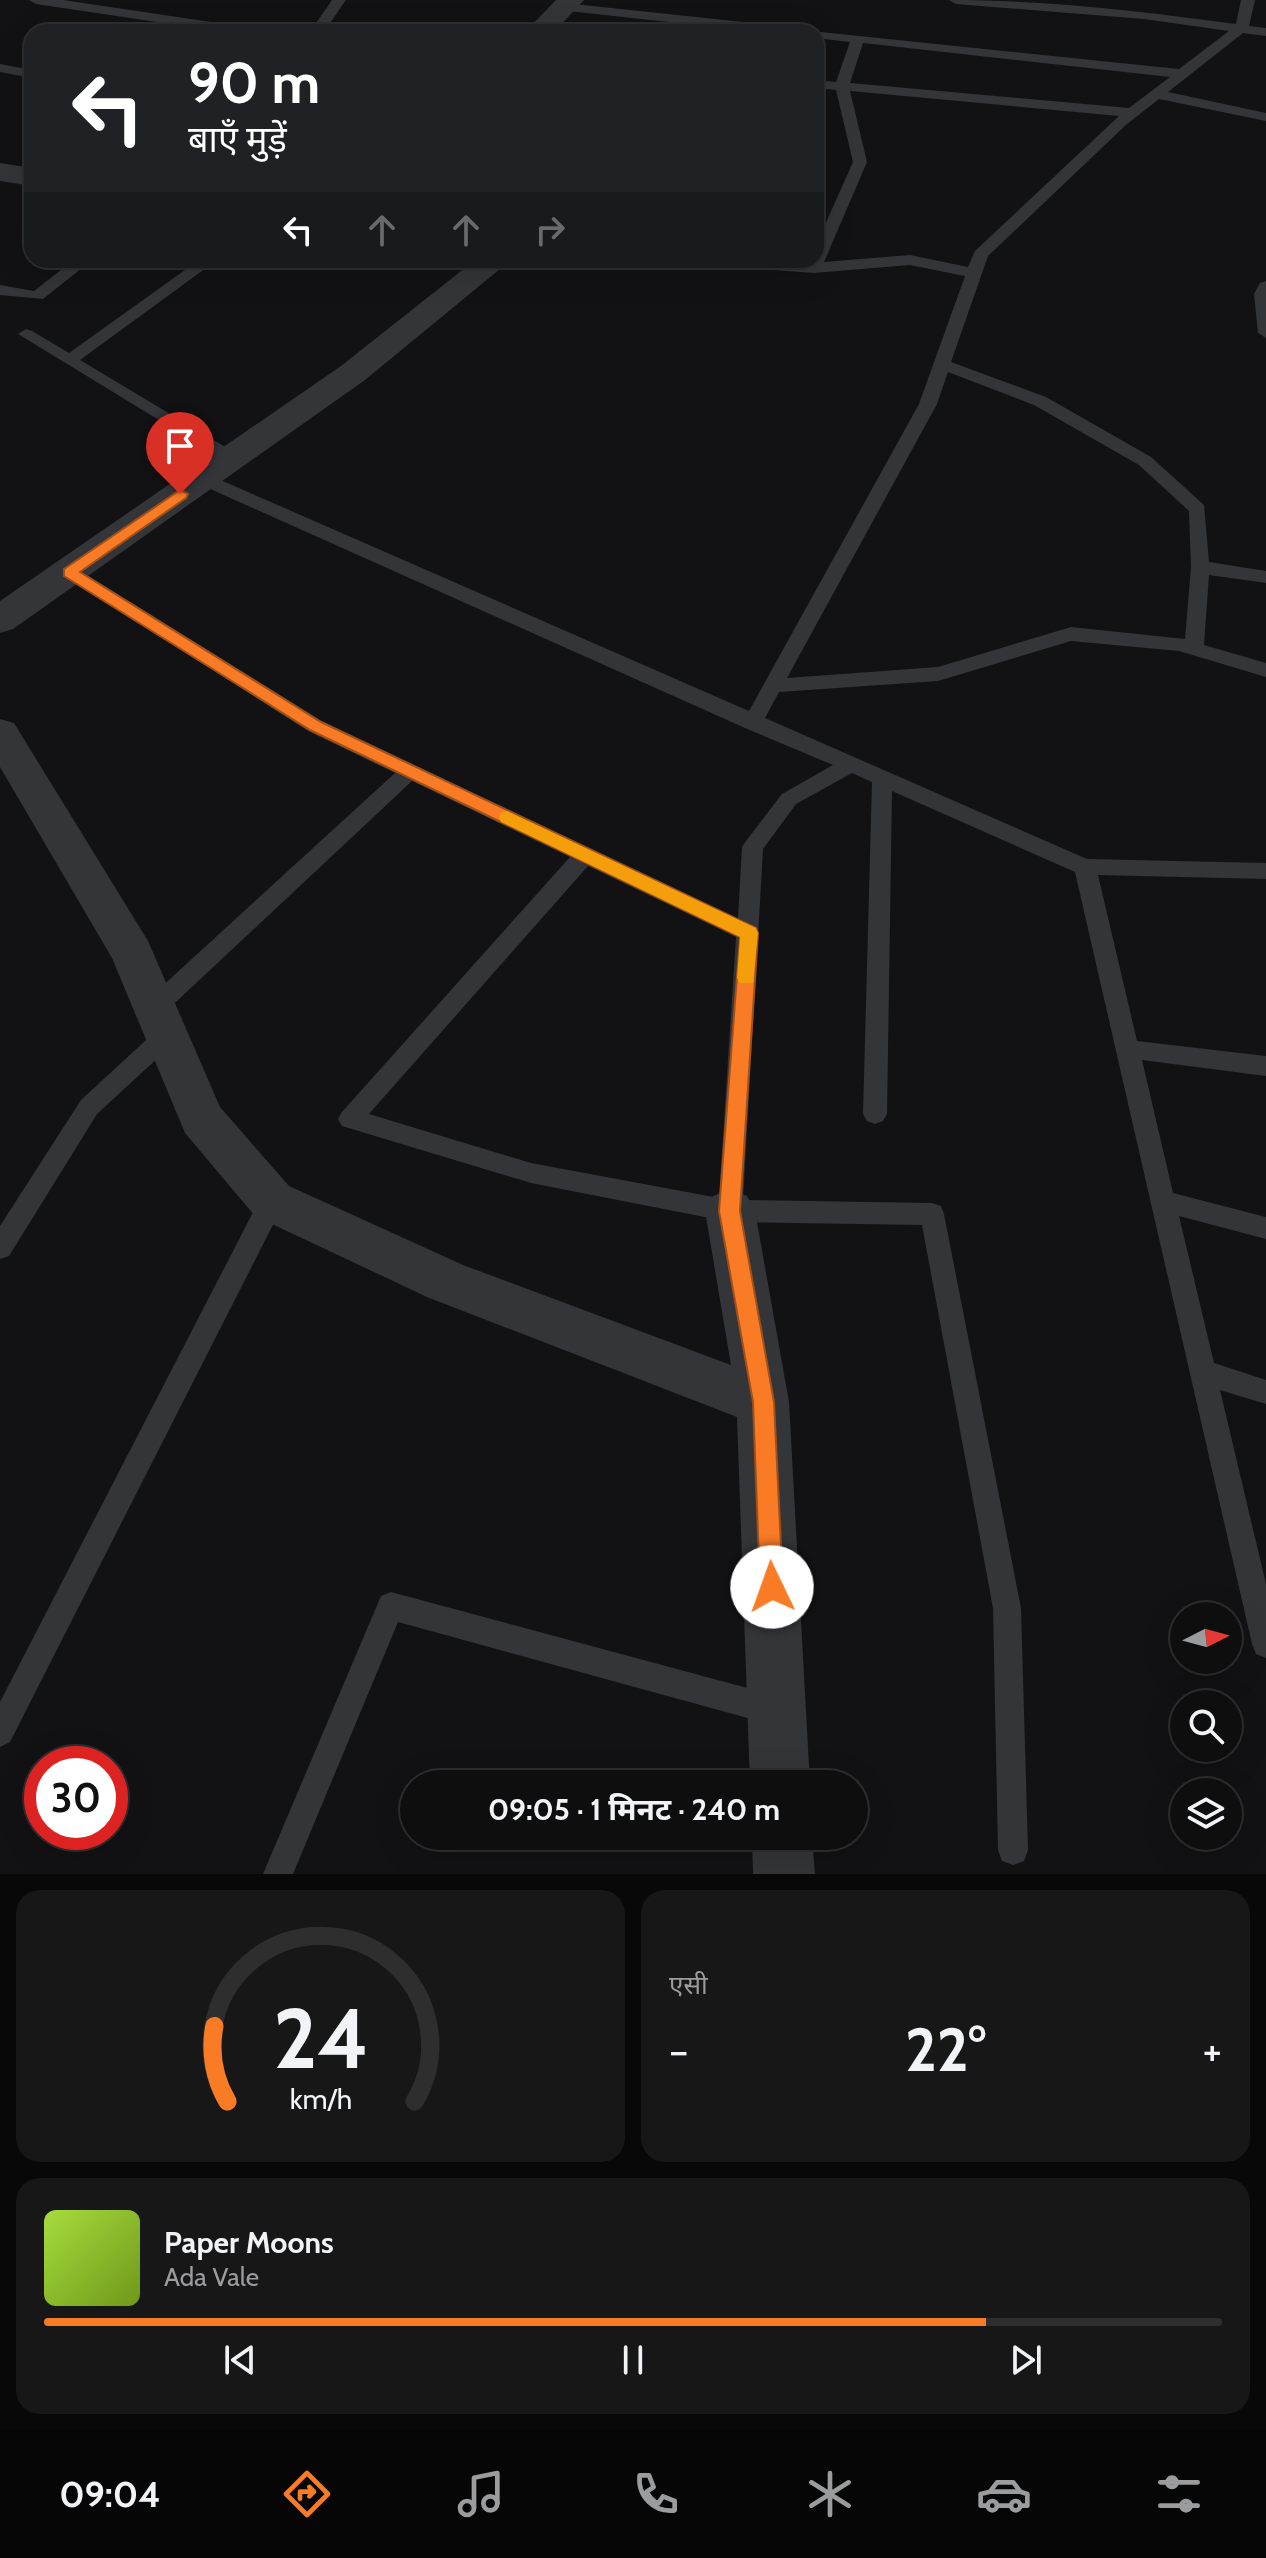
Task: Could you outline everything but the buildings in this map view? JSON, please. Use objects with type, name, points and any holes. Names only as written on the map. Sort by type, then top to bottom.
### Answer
[{"type":"street","points":[[546,24],[566,2]]},
{"type":"street","points":[[0,172],[24,176]]},
{"type":"street","points":[[0,620],[353,373],[485,268]]},
{"type":"street","points":[[2,742],[132,953],[202,1119],[272,1201],[445,1281],[763,1402]]},
{"type":"street","points":[[730,1211],[763,1402],[779,1770]]},
{"type":"street","points":[[783,1850],[784,1874]]},
{"type":"lane","points":[[36,0],[197,24]]},
{"type":"lane","points":[[322,24],[339,0]]},
{"type":"lane","points":[[956,0],[1028,3],[1266,32]]},
{"type":"lane","points":[[1144,15],[1149,0]]},
{"type":"lane","points":[[752,723],[928,404],[981,254],[1133,113],[1242,27],[1248,0]]},
{"type":"lane","points":[[566,2],[736,24]]},
{"type":"lane","points":[[824,35],[1183,74]]},
{"type":"lane","points":[[824,245],[860,162],[842,86],[858,39]]},
{"type":"lane","points":[[0,68],[24,72]]},
{"type":"lane","points":[[824,85],[1133,113]]},
{"type":"lane","points":[[1157,94],[1266,117]]},
{"type":"lane","points":[[824,267],[910,260],[974,273]]},
{"type":"lane","points":[[0,290],[37,296],[74,268]]},
{"type":"lane","points":[[69,360],[198,268]]},
{"type":"lane","points":[[1266,286],[1262,294],[1266,333]]},
{"type":"lane","points":[[26,334],[231,458]]},
{"type":"lane","points":[[942,364],[1040,401],[1145,461],[1198,509],[1200,567],[1194,648]]},
{"type":"lane","points":[[203,479],[1085,867],[1266,871]]},
{"type":"lane","points":[[1200,567],[1266,577]]},
{"type":"lane","points":[[69,572],[315,726],[749,933]]},
{"type":"lane","points":[[771,686],[938,674],[1071,634],[1179,644],[1266,670]]},
{"type":"lane","points":[[730,1211],[753,847],[789,799],[849,765]]},
{"type":"lane","points":[[0,1248],[89,1107],[160,1022],[410,771]]},
{"type":"lane","points":[[875,1114],[882,779]]},
{"type":"lane","points":[[585,855],[350,1119],[531,1173],[730,1211],[932,1214],[1007,1608],[1013,1850]]},
{"type":"lane","points":[[1085,867],[1261,1606],[1266,1644]]},
{"type":"lane","points":[[1128,1049],[1266,1066]]},
{"type":"lane","points":[[0,1732],[272,1201]]},
{"type":"lane","points":[[1163,1201],[1266,1228]]},
{"type":"lane","points":[[1203,1372],[1266,1392]]},
{"type":"lane","points":[[278,1874],[391,1606],[777,1711]]},
{"type":"slow traffic","points":[[507,817],[749,933],[746,978]]},
{"type":"route","points":[[180,494],[69,572],[315,726],[749,933],[730,1211],[763,1402],[772,1587]]}]
